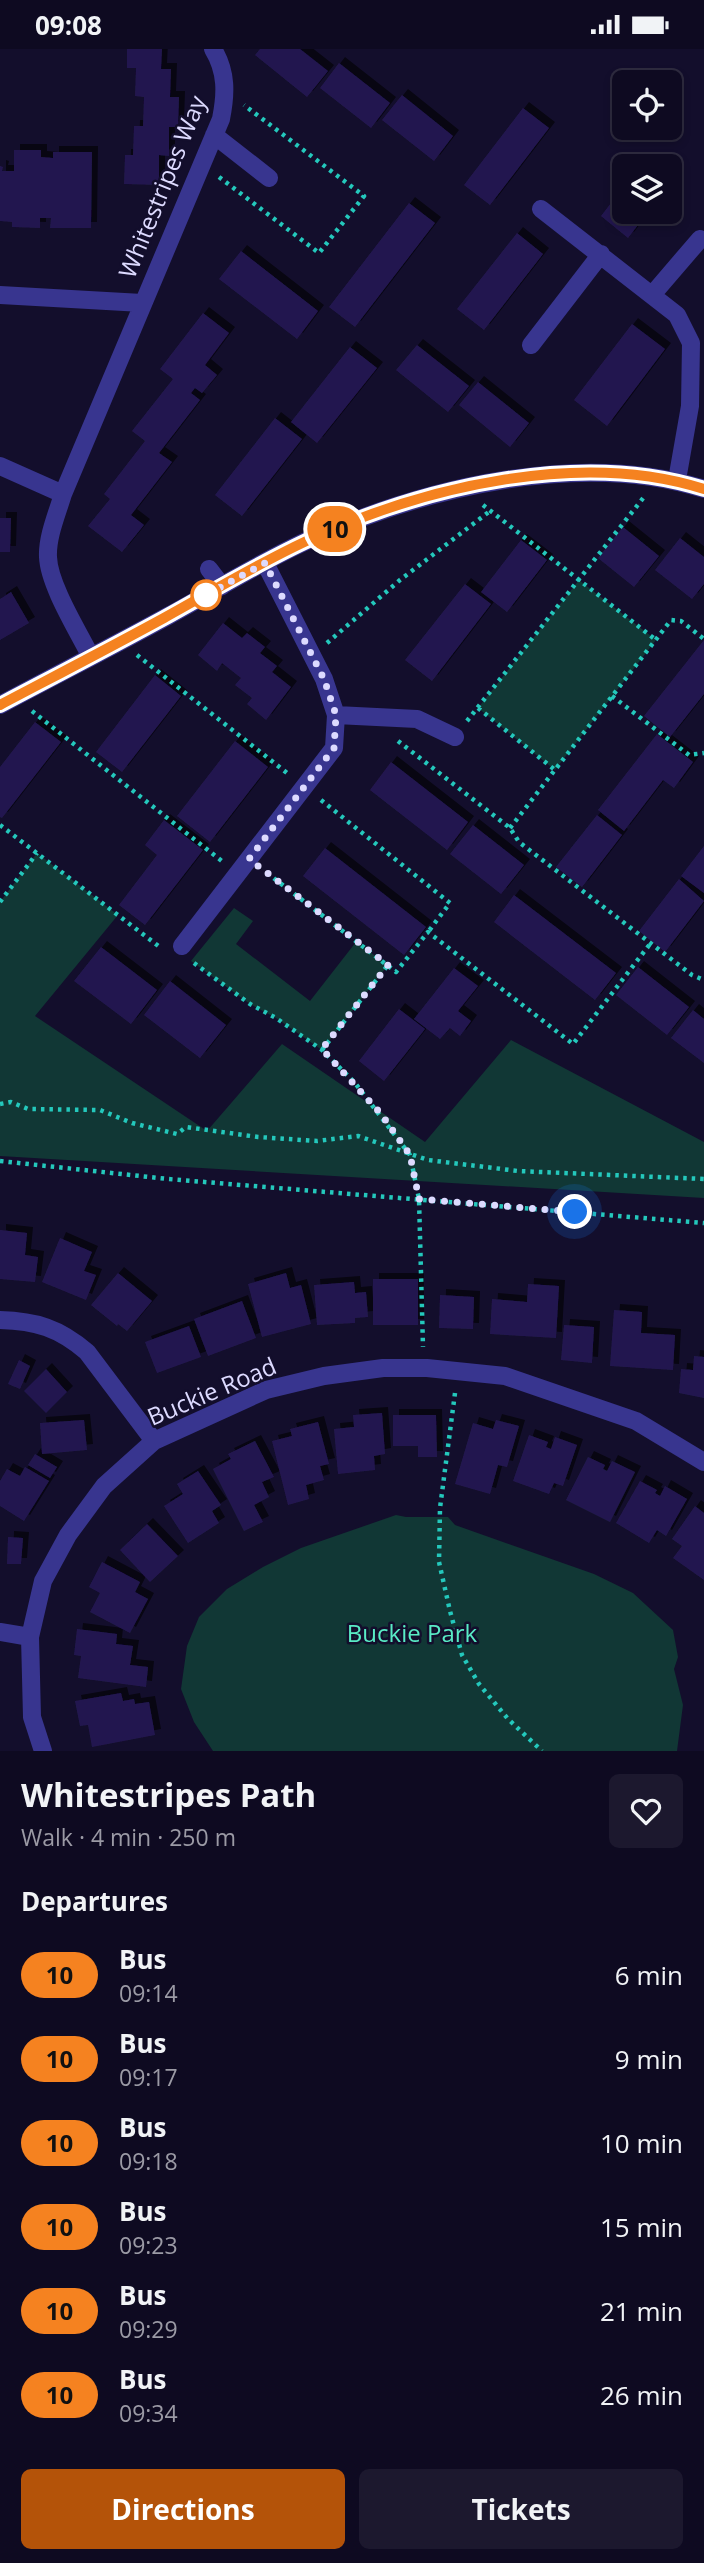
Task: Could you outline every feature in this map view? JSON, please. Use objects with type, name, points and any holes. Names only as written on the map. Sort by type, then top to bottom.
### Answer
[{"type":"street","name":"Whitestripes Way","points":[[91,657],[52,578],[48,557],[51,537],[63,494],[221,119],[227,92],[219,58],[213,49]]},
{"type":"street","points":[[214,135],[270,178]]},
{"type":"street","points":[[541,209],[677,315],[698,341],[690,406],[668,478]]},
{"type":"street","points":[[652,295],[700,239]]},
{"type":"street","points":[[531,345],[601,254]]},
{"type":"street","name":"Whitestripes Way","points":[[0,295],[142,303]]},
{"type":"street","points":[[0,466],[63,494]]},
{"type":"street","points":[[7,701],[311,538],[379,510],[482,483],[585,471],[668,478],[704,489]]},
{"type":"street","points":[[182,946],[334,748],[336,715],[324,679],[265,563]]},
{"type":"street","points":[[209,569],[222,586]]},
{"type":"street","points":[[336,715],[417,719],[455,737]]},
{"type":"street","points":[[0,1320],[31,1321],[76,1342],[87,1352],[154,1441]]},
{"type":"street","name":"Buckie Road","points":[[43,1751],[32,1717],[30,1637],[43,1581],[68,1535],[104,1486],[154,1441],[266,1390],[324,1376],[383,1369],[427,1368],[505,1376],[636,1421],[704,1462]]},
{"type":"street","points":[[0,1632],[30,1637]]},
{"type":"path","points":[[455,737],[579,579],[668,478]]},
{"type":"path","points":[[462,489],[656,640]]},
{"type":"path","points":[[311,657],[400,580],[490,511]]},
{"type":"path","points":[[510,828],[671,621],[676,619],[704,639]]},
{"type":"path","points":[[120,642],[288,774]]},
{"type":"path","points":[[612,696],[689,755],[704,753]]},
{"type":"path","points":[[7,701],[214,855]]},
{"type":"path","points":[[478,708],[555,770]]},
{"type":"path","points":[[397,740],[510,828],[519,842],[650,944],[692,975],[704,980]]},
{"type":"path","points":[[249,859],[396,972],[428,932],[450,903],[304,787]]},
{"type":"path","points":[[0,825],[162,949],[182,946],[188,958],[230,990],[322,1049],[382,1115],[410,1155],[419,1199],[423,1348],[427,1368]]},
{"type":"path","points":[[0,902],[37,853]]},
{"type":"path","points":[[428,932],[573,1044],[650,944]]},
{"type":"path","points":[[322,1049],[388,965]]},
{"type":"path","points":[[0,1104],[11,1102],[28,1109],[100,1110],[177,1134],[186,1127],[258,1137],[317,1141],[358,1136],[428,1160],[518,1171],[704,1179]]},
{"type":"path","points":[[0,1161],[168,1179],[704,1223]]},
{"type":"path","points":[[458,1370],[440,1508],[439,1562],[462,1655],[479,1683],[508,1719],[541,1751]]},
{"type":"green space","points":[[579,580],[656,640],[555,770],[478,708]]},
{"type":"green space","points":[[37,853],[118,915],[35,1016],[207,1131],[282,1044],[425,1142],[511,1040],[704,1142],[704,1198],[0,1156],[0,902]]},
{"type":"green space","points":[[234,908],[253,921],[236,944],[310,1001],[356,942],[388,965],[322,1050],[276,1018],[250,1004],[191,961]]},
{"type":"green space","name":"Buckie Park","points":[[396,1515],[448,1517],[455,1525],[594,1574],[633,1593],[673,1630],[678,1657],[674,1669],[683,1705],[677,1751],[213,1751],[194,1722],[181,1689],[187,1646],[199,1617],[227,1589],[263,1567],[301,1548]]},
{"type":"building","points":[[127,49],[162,49],[161,69],[171,69],[170,97],[179,97],[178,127],[169,127],[169,156],[159,155],[159,185],[124,184],[125,155],[133,155],[134,126],[143,126],[144,97],[135,96],[136,68],[127,68]]},
{"type":"building","points":[[260,49],[300,49],[328,71],[307,97],[255,55]]},
{"type":"building","points":[[339,63],[390,103],[371,128],[320,88]]},
{"type":"building","points":[[402,95],[453,136],[434,161],[382,120]]},
{"type":"building","points":[[523,108],[549,128],[490,205],[464,185]]},
{"type":"building","points":[[14,150],[41,150],[41,157],[53,158],[53,152],[92,152],[91,228],[50,228],[51,218],[40,218],[40,228],[12,227],[12,222],[0,221],[0,166],[3,167],[2,171],[14,171]]},
{"type":"building","points":[[612,202],[612,224],[639,224],[628,238],[601,216]]},
{"type":"building","points":[[409,203],[435,223],[355,327],[329,307]]},
{"type":"building","points":[[517,233],[543,254],[484,330],[457,309]]},
{"type":"building","points":[[241,251],[318,311],[297,339],[219,279]]},
{"type":"building","points":[[203,313],[229,333],[205,365],[217,375],[202,393],[195,388],[191,393],[200,400],[159,453],[172,462],[131,515],[144,525],[122,552],[88,526],[110,499],[104,494],[145,441],[132,431],[173,379],[160,369]]},
{"type":"building","points":[[632,324],[665,349],[607,426],[574,400]]},
{"type":"building","points":[[417,345],[469,386],[448,412],[396,370]]},
{"type":"building","points":[[350,347],[377,368],[317,443],[291,422]]},
{"type":"building","points":[[478,382],[529,423],[510,447],[459,405]]},
{"type":"building","points":[[275,418],[302,439],[242,516],[215,495]]},
{"type":"building","points":[[0,518],[11,518],[10,552],[0,552]]},
{"type":"building","points":[[623,527],[659,556],[634,587],[598,558]]},
{"type":"building","points":[[680,538],[704,557],[704,584],[692,599],[655,570]]},
{"type":"building","points":[[521,540],[547,560],[507,612],[481,592]]},
{"type":"building","points":[[465,584],[491,604],[432,681],[405,660]]},
{"type":"building","points":[[11,592],[29,623],[0,640],[0,599]]},
{"type":"building","points":[[223,623],[242,638],[247,633],[265,647],[260,653],[277,666],[272,672],[291,687],[266,720],[247,704],[252,698],[235,685],[241,678],[222,663],[217,671],[198,655]]},
{"type":"building","points":[[704,640],[704,694],[670,737],[644,716]]},
{"type":"building","points":[[155,675],[181,696],[122,772],[96,752]]},
{"type":"building","points":[[35,722],[61,742],[2,818],[0,767]]},
{"type":"building","points":[[657,734],[693,762],[674,788],[663,780],[624,831],[598,810]]},
{"type":"building","points":[[235,741],[268,767],[210,842],[177,816]]},
{"type":"building","points":[[391,762],[468,822],[447,850],[370,790]]},
{"type":"building","points":[[597,815],[622,835],[582,887],[556,867]]},
{"type":"building","points":[[164,820],[203,850],[145,925],[119,905],[157,855],[145,845]]},
{"type":"building","points":[[473,825],[524,865],[501,894],[450,854]]},
{"type":"building","points":[[704,846],[704,893],[681,876]]},
{"type":"building","points":[[325,848],[426,927],[404,955],[303,876]]},
{"type":"building","points":[[679,879],[704,901],[665,952],[639,931]]},
{"type":"building","points":[[514,895],[616,973],[595,1000],[494,922]]},
{"type":"building","points":[[101,947],[157,990],[131,1024],[74,981]]},
{"type":"building","points":[[638,967],[689,1007],[667,1035],[616,995]]},
{"type":"building","points":[[454,968],[478,986],[458,1011],[471,1021],[460,1036],[450,1028],[440,1039],[414,1019]]},
{"type":"building","points":[[170,981],[226,1025],[200,1058],[144,1015]]},
{"type":"building","points":[[399,1009],[425,1029],[384,1081],[359,1061]]},
{"type":"building","points":[[693,1010],[704,1019],[704,1063],[671,1038]]},
{"type":"building","points":[[0,1230],[27,1233],[25,1255],[38,1257],[35,1282],[0,1279]]},
{"type":"building","points":[[60,1238],[92,1252],[84,1271],[96,1275],[86,1300],[42,1282]]},
{"type":"building","points":[[118,1273],[152,1301],[127,1331],[91,1305]]},
{"type":"building","points":[[286,1273],[290,1288],[301,1285],[311,1324],[262,1337],[248,1284]]},
{"type":"building","points":[[373,1279],[418,1279],[418,1325],[373,1325]]},
{"type":"building","points":[[354,1282],[355,1293],[366,1292],[368,1317],[355,1318],[355,1323],[317,1325],[314,1285]]},
{"type":"building","points":[[528,1284],[559,1286],[556,1338],[490,1334],[492,1299],[527,1302]]},
{"type":"building","points":[[440,1295],[474,1297],[473,1329],[439,1328]]},
{"type":"building","points":[[242,1301],[256,1338],[208,1356],[194,1319]]},
{"type":"building","points":[[614,1310],[642,1312],[641,1333],[675,1335],[673,1370],[610,1366]]},
{"type":"building","points":[[564,1325],[594,1327],[592,1363],[561,1360]]},
{"type":"building","points":[[189,1326],[201,1357],[157,1373],[145,1342]]},
{"type":"building","points":[[694,1356],[704,1357],[704,1398],[679,1393],[681,1369],[693,1370]]},
{"type":"building","points":[[19,1360],[30,1366],[20,1389],[8,1384]]},
{"type":"building","points":[[46,1369],[67,1392],[46,1413],[24,1391]]},
{"type":"building","points":[[382,1413],[385,1454],[374,1456],[375,1470],[338,1474],[334,1429],[354,1427],[353,1415]]},
{"type":"building","points":[[393,1415],[436,1415],[437,1457],[418,1457],[418,1446],[393,1446]]},
{"type":"building","points":[[84,1420],[87,1450],[42,1454],[40,1423]]},
{"type":"building","points":[[496,1420],[519,1426],[507,1467],[498,1465],[490,1494],[455,1484],[473,1423],[493,1429]]},
{"type":"building","points":[[318,1422],[329,1464],[320,1466],[324,1480],[306,1485],[309,1499],[288,1505],[272,1441],[292,1436],[290,1429]]},
{"type":"building","points":[[529,1435],[548,1442],[546,1447],[551,1449],[555,1437],[577,1445],[563,1486],[554,1483],[549,1494],[513,1481]]},
{"type":"building","points":[[255,1441],[274,1477],[262,1482],[269,1497],[254,1505],[263,1522],[244,1531],[213,1469],[231,1459],[228,1454]]},
{"type":"building","points":[[35,1454],[57,1467],[50,1478],[28,1465]]},
{"type":"building","points":[[588,1457],[605,1465],[603,1469],[607,1471],[612,1461],[635,1472],[610,1522],[566,1500]]},
{"type":"building","points":[[25,1467],[49,1481],[24,1521],[0,1506],[0,1481],[7,1469],[20,1476]]},
{"type":"building","points":[[198,1471],[221,1505],[212,1511],[219,1523],[188,1543],[164,1506],[183,1494],[177,1484]]},
{"type":"building","points":[[640,1481],[657,1490],[655,1493],[660,1496],[665,1486],[687,1499],[666,1536],[657,1530],[649,1543],[616,1523]]},
{"type":"building","points":[[695,1506],[704,1513],[704,1580],[673,1558],[682,1546],[672,1539]]},
{"type":"building","points":[[147,1524],[178,1556],[150,1582],[120,1550]]},
{"type":"building","points":[[8,1537],[23,1538],[21,1564],[7,1564]]},
{"type":"building","points":[[102,1562],[140,1582],[135,1592],[148,1599],[130,1633],[90,1612],[100,1593],[89,1587]]},
{"type":"building","points":[[77,1629],[117,1634],[116,1644],[133,1646],[130,1665],[148,1667],[146,1687],[78,1678],[81,1656],[74,1655]]},
{"type":"building","points":[[121,1693],[123,1701],[134,1699],[135,1704],[149,1702],[155,1735],[92,1747],[88,1725],[80,1726],[75,1701]]},
{"type":"bus line","name":"10","points":[[0,705],[311,538],[379,510],[482,483],[585,471],[660,477],[704,489]]},
{"type":"route","points":[[206,595],[202,597],[265,563],[324,679],[336,715],[334,748],[249,859],[388,965],[322,1049],[382,1115],[410,1155],[419,1199],[575,1212]]}]
